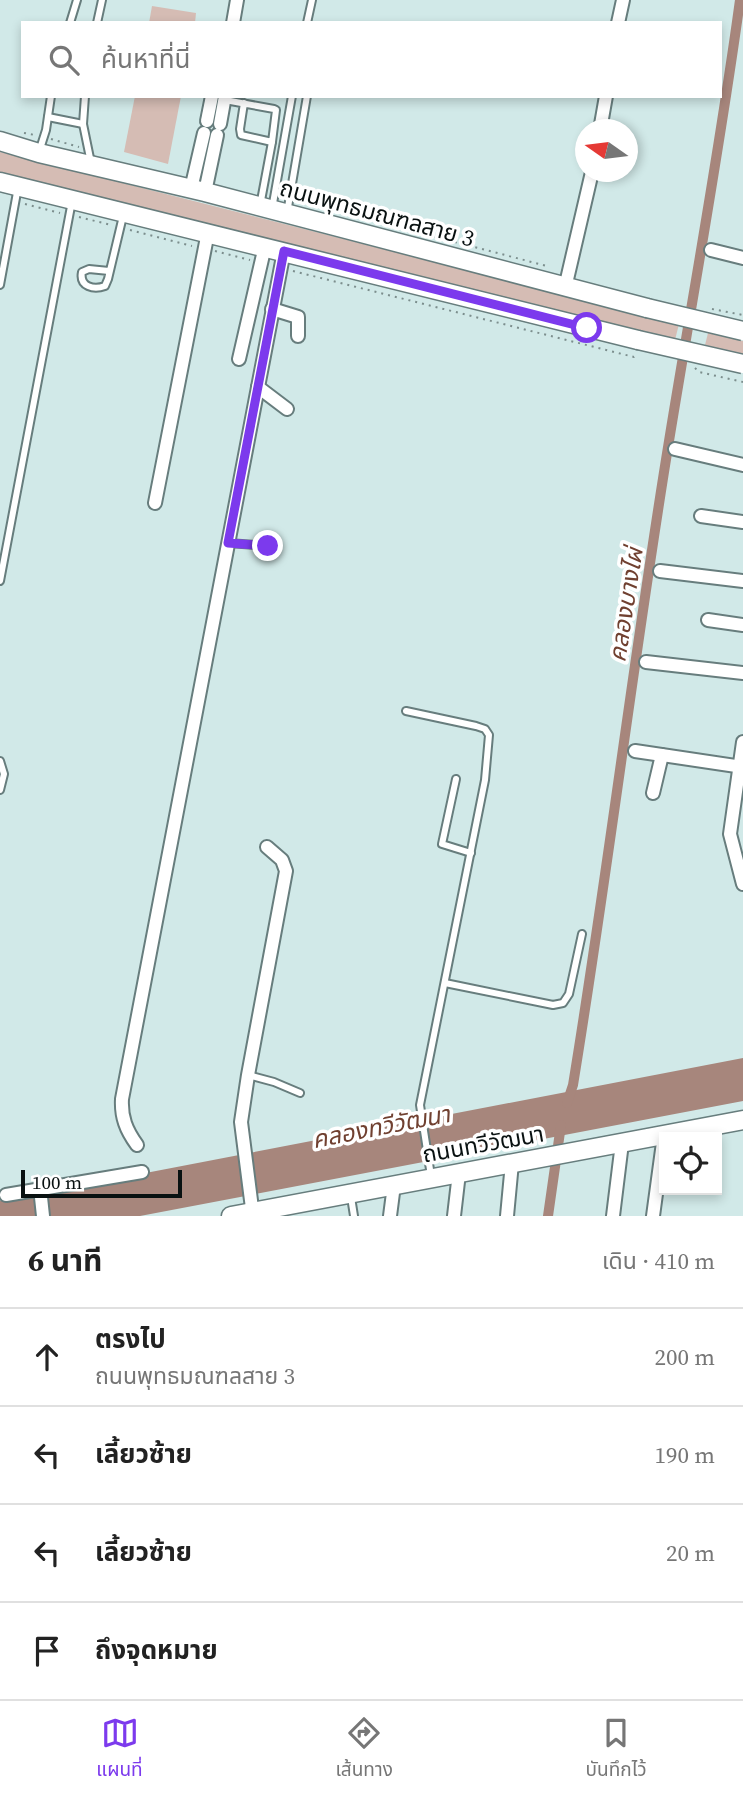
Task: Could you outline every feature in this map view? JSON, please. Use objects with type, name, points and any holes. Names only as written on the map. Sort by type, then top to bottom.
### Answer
[{"type":"main road","name":"ถนนพุทธมณฑลสาย 3","points":[[0,141],[647,309],[743,331]]},
{"type":"main road","points":[[0,182],[17,194],[282,259],[639,346],[743,364]]},
{"type":"main road","name":"ถนนทวีวัฒนา","points":[[680,1132],[743,1120]]},
{"type":"main road","name":"ถนนทวีวัฒนา","points":[[231,1216],[289,1210],[351,1192],[659,1136]]},
{"type":"street","points":[[233,21],[237,0]]},
{"type":"street","points":[[618,21],[623,0]]},
{"type":"street","points":[[198,191],[205,127],[220,98]]},
{"type":"street","points":[[198,191],[219,130],[221,98]]},
{"type":"street","points":[[602,119],[606,98]]},
{"type":"street","points":[[565,288],[590,182]]},
{"type":"street","points":[[155,503],[206,240]]},
{"type":"street","points":[[711,250],[743,258]]},
{"type":"street","points":[[239,359],[263,254]]},
{"type":"street","points":[[137,1145],[124,1123],[122,1099],[282,259]]},
{"type":"street","points":[[250,309],[298,317],[298,336]]},
{"type":"street","points":[[258,387],[288,410]]},
{"type":"street","points":[[675,449],[743,465]]},
{"type":"street","points":[[701,516],[743,522]]},
{"type":"street","points":[[660,571],[743,581]]},
{"type":"street","points":[[708,620],[743,625]]},
{"type":"street","points":[[646,663],[743,673]]},
{"type":"street","points":[[743,742],[730,834],[743,884]]},
{"type":"street","points":[[635,751],[741,767]]},
{"type":"street","points":[[653,793],[662,755]]},
{"type":"street","points":[[253,1214],[242,1134],[248,1075],[286,871],[282,860],[267,846]]},
{"type":"street","points":[[613,1216],[622,1143]]},
{"type":"street","points":[[506,1216],[512,1163]]},
{"type":"street","points":[[6,1195],[142,1172]]},
{"type":"street","points":[[653,1216],[659,1172]]},
{"type":"street","points":[[454,1216],[459,1173]]},
{"type":"street","points":[[390,1216],[394,1185]]},
{"type":"street","points":[[40,1189],[43,1216]]},
{"type":"lane","points":[[71,21],[77,0]]},
{"type":"lane","points":[[97,21],[102,0]]},
{"type":"lane","points":[[307,21],[312,0]]},
{"type":"lane","points":[[39,153],[51,98]]},
{"type":"lane","points":[[85,98],[83,124],[91,166]]},
{"type":"lane","points":[[225,98],[276,110],[272,142],[273,211]]},
{"type":"lane","points":[[273,211],[292,98]]},
{"type":"lane","points":[[273,211],[306,98]]},
{"type":"lane","points":[[244,103],[240,129],[242,135],[272,142]]},
{"type":"lane","points":[[48,117],[83,124]]},
{"type":"lane","points":[[0,285],[17,194]]},
{"type":"lane","points":[[0,581],[71,207]]},
{"type":"lane","points":[[109,271],[89,269],[82,272],[81,278],[86,285],[102,288],[106,284],[123,220]]},
{"type":"lane","points":[[228,543],[268,546]]},
{"type":"lane","points":[[407,711],[488,731],[485,780],[420,1105],[431,1178]]},
{"type":"lane","points":[[0,761],[4,774],[0,790]]},
{"type":"lane","points":[[456,779],[442,844],[471,853]]},
{"type":"lane","points":[[445,984],[553,1005],[563,1003],[569,994],[582,934]]},
{"type":"lane","points":[[248,1075],[300,1093]]},
{"type":"lane","points":[[351,1192],[354,1216]]},
{"type":"path","points":[[17,194],[263,254]]},
{"type":"path","points":[[282,259],[634,357],[639,346]]},
{"type":"shaded area","points":[[152,6],[196,13],[195,21],[149,21]]},
{"type":"shaded area","points":[[135,98],[181,98],[168,164],[124,152]]},
{"type":"shaded area","points":[[0,152],[679,324],[674,344],[0,176]]},
{"type":"shaded area","points":[[708,333],[743,341],[743,359],[704,349]]},
{"type":"shaded area","points":[[743,1058],[743,1101],[140,1216],[0,1216],[0,1201]]},
{"type":"waterway","name":"คลองบางไผ่","points":[[567,1103],[573,1085],[586,1005],[656,521],[740,0]]},
{"type":"waterway","name":"คลองบางไผ่","points":[[548,1216],[561,1125]]},
{"type":"route","points":[[268,546],[228,543],[284,251],[587,328]]},
{"type":"water label","name":"คลองทวีวัฒนา","points":[[381,1127]]}]
